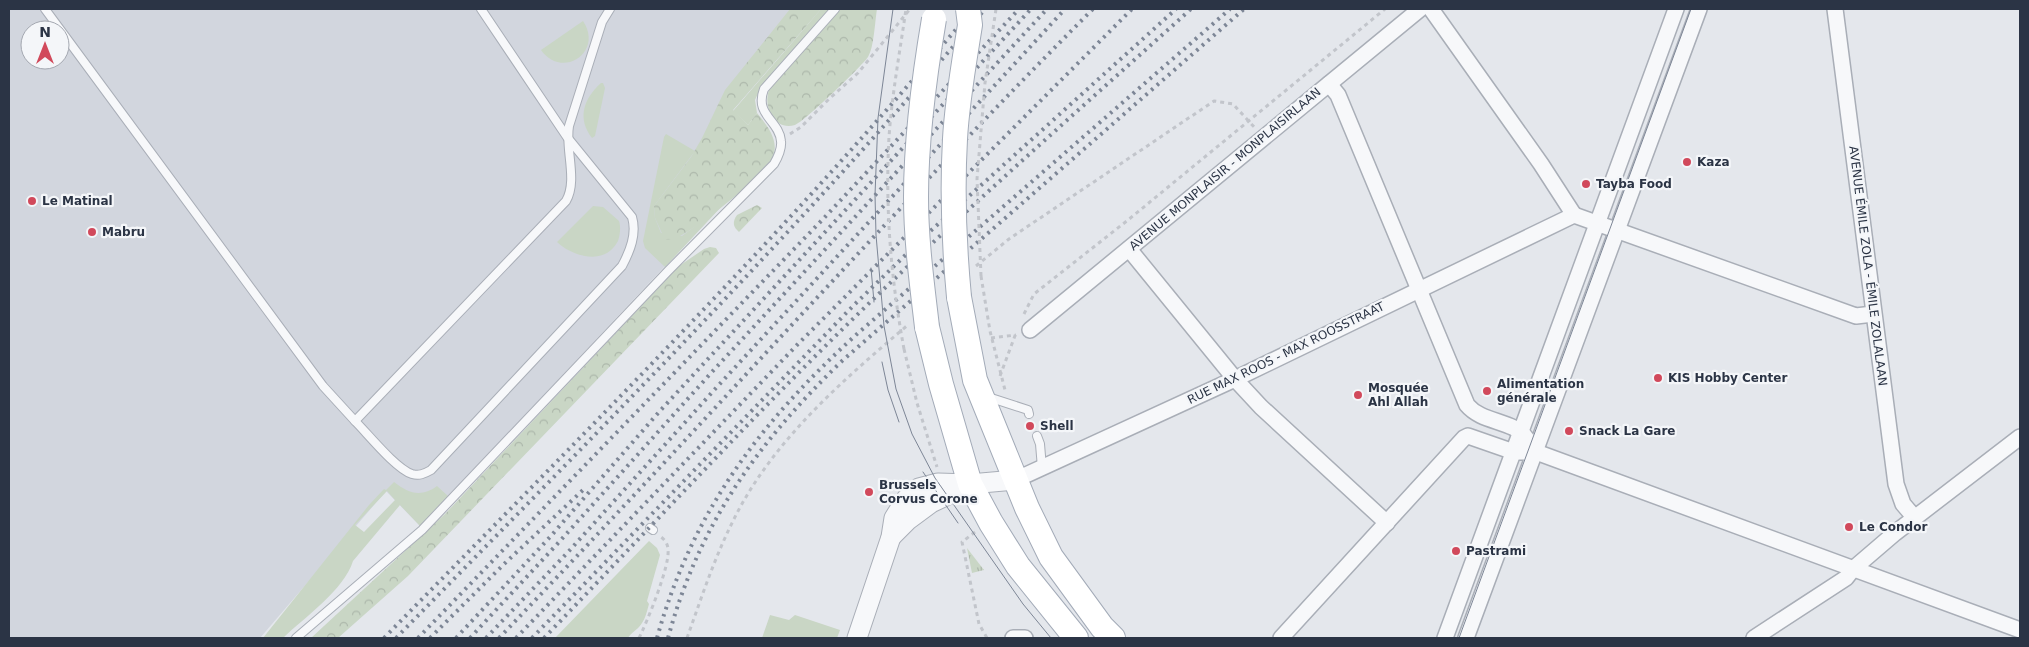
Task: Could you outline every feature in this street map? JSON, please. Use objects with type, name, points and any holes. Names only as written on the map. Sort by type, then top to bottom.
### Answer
[{"type":"main road","points":[[935,12],[922,92],[916,198],[918,243],[927,327],[941,384],[970,484],[991,523],[1018,566],[1076,638]]},
{"type":"main road","points":[[972,14],[962,78],[954,167],[953,220],[959,297],[967,342],[981,395],[1033,522],[1051,557],[1102,627],[1113,638]]},
{"type":"street","name":"AVENUE MONPLAISIR - MONPLAISIRLAAN","points":[[1030,330],[1420,9]]},
{"type":"street","points":[[1431,9],[1541,164],[1574,215],[1856,316],[1874,314]]},
{"type":"street","points":[[1445,638],[1676,9]]},
{"type":"street","points":[[1466,638],[1699,9]]},
{"type":"street","name":"AVENUE ÉMILE ZOLA - ÉMILE ZOLALAAN","points":[[1835,9],[1896,484],[1903,504],[1915,518]]},
{"type":"street","points":[[1329,84],[1338,95],[1468,406],[1479,416],[1521,430],[1536,452]]},
{"type":"street","name":"RUE MAX ROOS - MAX ROOSSTRAAT","points":[[970,484],[1015,480],[1042,468],[1235,379],[1574,215]]},
{"type":"street","points":[[1129,249],[1235,379],[1261,407],[1387,523]]},
{"type":"street","points":[[1281,638],[1464,438],[1474,437],[1514,452],[1536,452],[2020,630]]},
{"type":"street","points":[[1754,638],[1846,578],[1853,569],[1915,518],[2020,437]]},
{"type":"street","points":[[857,638],[891,537],[894,518],[906,499],[919,488],[930,484],[970,484]]},
{"type":"street","points":[[891,537],[908,520],[931,502],[970,484]]},
{"type":"street","points":[[1013,638],[1025,638]]},
{"type":"lane","points":[[45,9],[323,386],[403,469],[413,474],[422,475],[431,470],[622,266],[632,245],[634,225],[632,216],[567,137],[481,9]]},
{"type":"lane","points":[[355,421],[566,202],[571,192],[567,137],[572,115],[602,22],[610,9]]},
{"type":"lane","points":[[296,638],[422,530],[662,278],[774,164],[781,147],[781,139],[763,110],[762,95],[764,89],[835,9]]},
{"type":"lane","points":[[981,395],[1028,410],[1029,414]]},
{"type":"lane","points":[[1037,436],[1040,444],[1042,468]]},
{"type":"path","points":[[906,9],[894,90],[888,170],[890,247],[895,296],[904,349],[934,462],[946,483]]},
{"type":"path","points":[[781,139],[801,127],[828,99],[858,73],[910,9]]},
{"type":"path","points":[[996,9],[985,83],[976,179],[981,276],[991,338],[1000,376]]},
{"type":"path","points":[[1034,294],[1128,220],[1385,9]]},
{"type":"path","points":[[991,338],[1008,335]]},
{"type":"path","points":[[639,638],[658,591],[668,553],[666,542],[651,529]]},
{"type":"path","points":[[978,530],[962,542],[979,624],[987,638]]},
{"type":"shaded area","points":[[9,9],[821,9],[733,110],[732,195],[420,526],[386,491],[260,638],[9,638]]},
{"type":"green space","points":[[790,9],[821,9],[733,110],[748,125],[757,113],[773,137],[774,154],[760,174],[717,211],[689,231],[675,238],[665,240],[655,218],[654,206],[691,157],[725,90]]},
{"type":"green space","points":[[821,9],[831,9],[761,87],[755,100],[757,113],[748,125],[733,111]]},
{"type":"green space","points":[[841,9],[877,9],[873,41],[868,57],[832,94],[800,122],[791,126],[779,123],[774,119],[768,107],[769,90]]},
{"type":"green space","points":[[583,21],[588,32],[588,43],[584,52],[578,58],[569,62],[559,62],[550,59],[541,50]]},
{"type":"green space","points":[[603,83],[605,88],[595,136],[592,138],[585,124],[584,109],[586,102]]},
{"type":"green space","points":[[666,134],[695,151],[654,206],[655,218],[661,233],[682,236],[721,207],[665,267],[645,248],[643,241]]},
{"type":"green space","points":[[757,205],[762,208],[739,232],[734,224],[737,215]]},
{"type":"green space","points":[[593,206],[603,207],[619,221],[619,239],[612,249],[605,254],[589,256],[571,252],[557,242]]},
{"type":"green space","points":[[710,247],[716,248],[719,253],[408,576],[338,638],[311,638],[445,514],[679,266]]},
{"type":"green space","points":[[394,482],[404,489],[415,493],[426,492],[437,486],[448,496],[420,526],[400,505],[353,561],[341,582],[323,603],[283,638],[263,638],[369,505],[384,489],[386,490]],"holes":[[[387,491],[395,500],[364,532],[355,525]]]},
{"type":"green space","points":[[649,541],[657,548],[660,555],[647,601],[649,604],[641,625],[628,638],[555,638]]},
{"type":"green space","points":[[967,548],[984,570],[972,573]]},
{"type":"green space","points":[[770,615],[789,620],[795,615],[840,630],[837,638],[762,638]]},
{"type":"tram line","points":[[893,9],[878,118],[875,195],[876,235],[884,326],[896,389],[912,434],[935,478],[1023,604],[1051,638]]},
{"type":"tram line","points":[[1459,638],[1691,9]]},
{"type":"tram line","points":[[871,268],[874,302]]},
{"type":"tram line","points":[[882,362],[888,390],[899,422]]},
{"type":"tram line","points":[[923,472],[958,523]]},
{"type":"railway","points":[[384,638],[610,407],[759,251],[903,91],[973,9]]},
{"type":"railway","points":[[396,638],[622,407],[770,251],[915,91],[985,9]]},
{"type":"railway","points":[[418,638],[824,218],[1019,9]]},
{"type":"railway","points":[[456,638],[550,537],[659,412],[1031,9]]},
{"type":"railway","points":[[470,638],[711,373],[1047,9]]},
{"type":"railway","points":[[486,638],[569,551],[716,388],[1065,9]]},
{"type":"railway","points":[[499,638],[648,481],[942,164],[1093,9]]},
{"type":"railway","points":[[516,638],[797,345],[1132,9]]},
{"type":"railway","points":[[532,638],[852,307],[926,235],[1176,9]]},
{"type":"railway","points":[[544,638],[819,352],[900,273],[1191,9]]},
{"type":"railway","points":[[657,638],[672,592],[710,509],[734,471],[790,400],[857,334],[1230,9]]},
{"type":"railway","points":[[668,638],[696,558],[735,487],[758,454],[812,391],[842,361],[1244,9]]},
{"type":"railway","points":[[430,638],[503,565],[583,490]]},
{"type":"place","name":"Kaza","points":[[1687,162]]},
{"type":"place","name":"Tayba Food","points":[[1586,184]]},
{"type":"place","name":"Le Matinal","points":[[32,201]]},
{"type":"place","name":"Mabru","points":[[92,232]]},
{"type":"place","name":"KIS Hobby Center","points":[[1658,378]]},
{"type":"place","name":"Alimentation générale","points":[[1487,391]]},
{"type":"place","name":"Mosquée Ahl Allah","points":[[1358,395]]},
{"type":"place","name":"Shell","points":[[1030,426]]},
{"type":"place","name":"Snack La Gare","points":[[1569,431]]},
{"type":"place","name":"Brussels Corvus Corone","points":[[869,492]]},
{"type":"place","name":"Le Condor","points":[[1849,527]]},
{"type":"place","name":"Pastrami","points":[[1456,551]]}]
